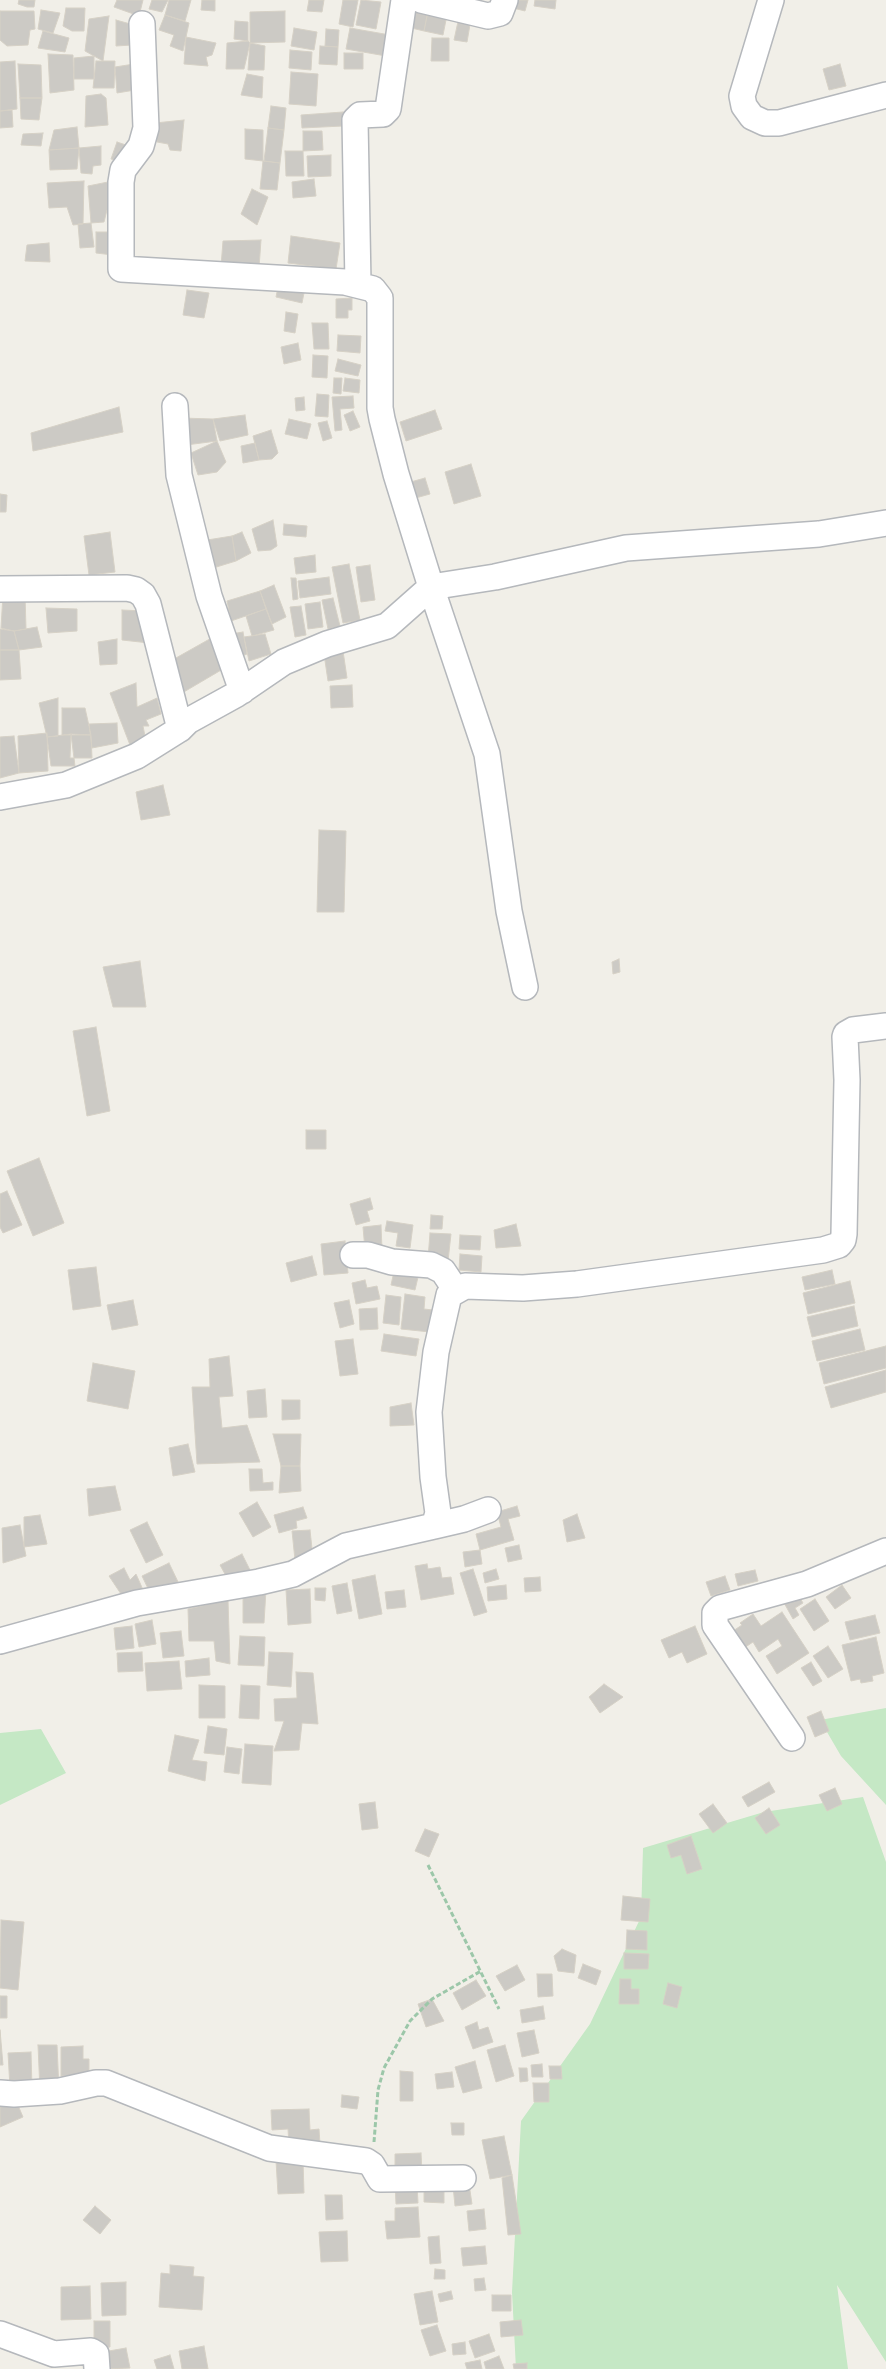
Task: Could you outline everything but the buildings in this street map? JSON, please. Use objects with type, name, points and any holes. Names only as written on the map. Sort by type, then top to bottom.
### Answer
[{"type":"street","points":[[358,284],[355,120],[360,115],[383,114],[388,109],[404,0]]},
{"type":"street","points":[[421,0],[488,16],[500,13],[505,0]]},
{"type":"street","points":[[771,0],[742,96],[744,106],[752,117],[765,123],[778,123],[886,95]]},
{"type":"street","points":[[142,24],[146,128],[141,146],[123,170],[120,269],[342,282],[358,284],[373,289],[380,298],[380,408],[396,474],[431,587],[487,754],[509,911],[525,987]]},
{"type":"street","points":[[175,406],[179,475],[208,596],[242,691]]},
{"type":"street","points":[[0,797],[66,785],[137,756],[180,730],[188,722],[242,691],[284,662],[327,644],[386,626],[431,587],[495,577],[626,548],[819,534],[886,523]]},
{"type":"street","points":[[0,589],[127,588],[136,590],[143,595],[148,604],[180,730]]},
{"type":"street","points":[[434,1526],[438,1514],[428,1412],[448,1295],[466,1286],[523,1288],[577,1284],[822,1250],[839,1245],[843,1240],[844,1234],[847,1080],[845,1037],[846,1034],[853,1030],[886,1026]]},
{"type":"street","points":[[353,1255],[368,1255],[392,1262],[431,1265],[443,1271],[455,1290]]},
{"type":"street","points":[[0,1641],[138,1603],[259,1582],[293,1574],[346,1546],[464,1519],[488,1510]]},
{"type":"street","points":[[792,1738],[716,1625],[715,1613],[720,1608],[807,1584],[886,1551]]},
{"type":"street","points":[[0,2093],[60,2091],[96,2083],[106,2083],[269,2148],[370,2162],[377,2177],[384,2180],[463,2178]]},
{"type":"street","points":[[0,2334],[54,2354],[91,2351],[96,2354],[97,2369]]},
{"type":"path","points":[[428,1865],[499,2009]]},
{"type":"path","points":[[370,2162],[374,2143],[378,2090],[384,2068],[410,2021],[432,1999],[481,1971]]},
{"type":"green space","points":[[886,1708],[886,1805],[841,1756],[820,1720]]},
{"type":"green space","points":[[41,1729],[66,1773],[0,1805],[0,1733]]},
{"type":"green space","points":[[863,1797],[886,1862],[886,2362],[837,2285],[848,2369],[516,2369],[512,2292],[521,2121],[590,2024],[641,1917],[643,1848],[764,1812]]}]
